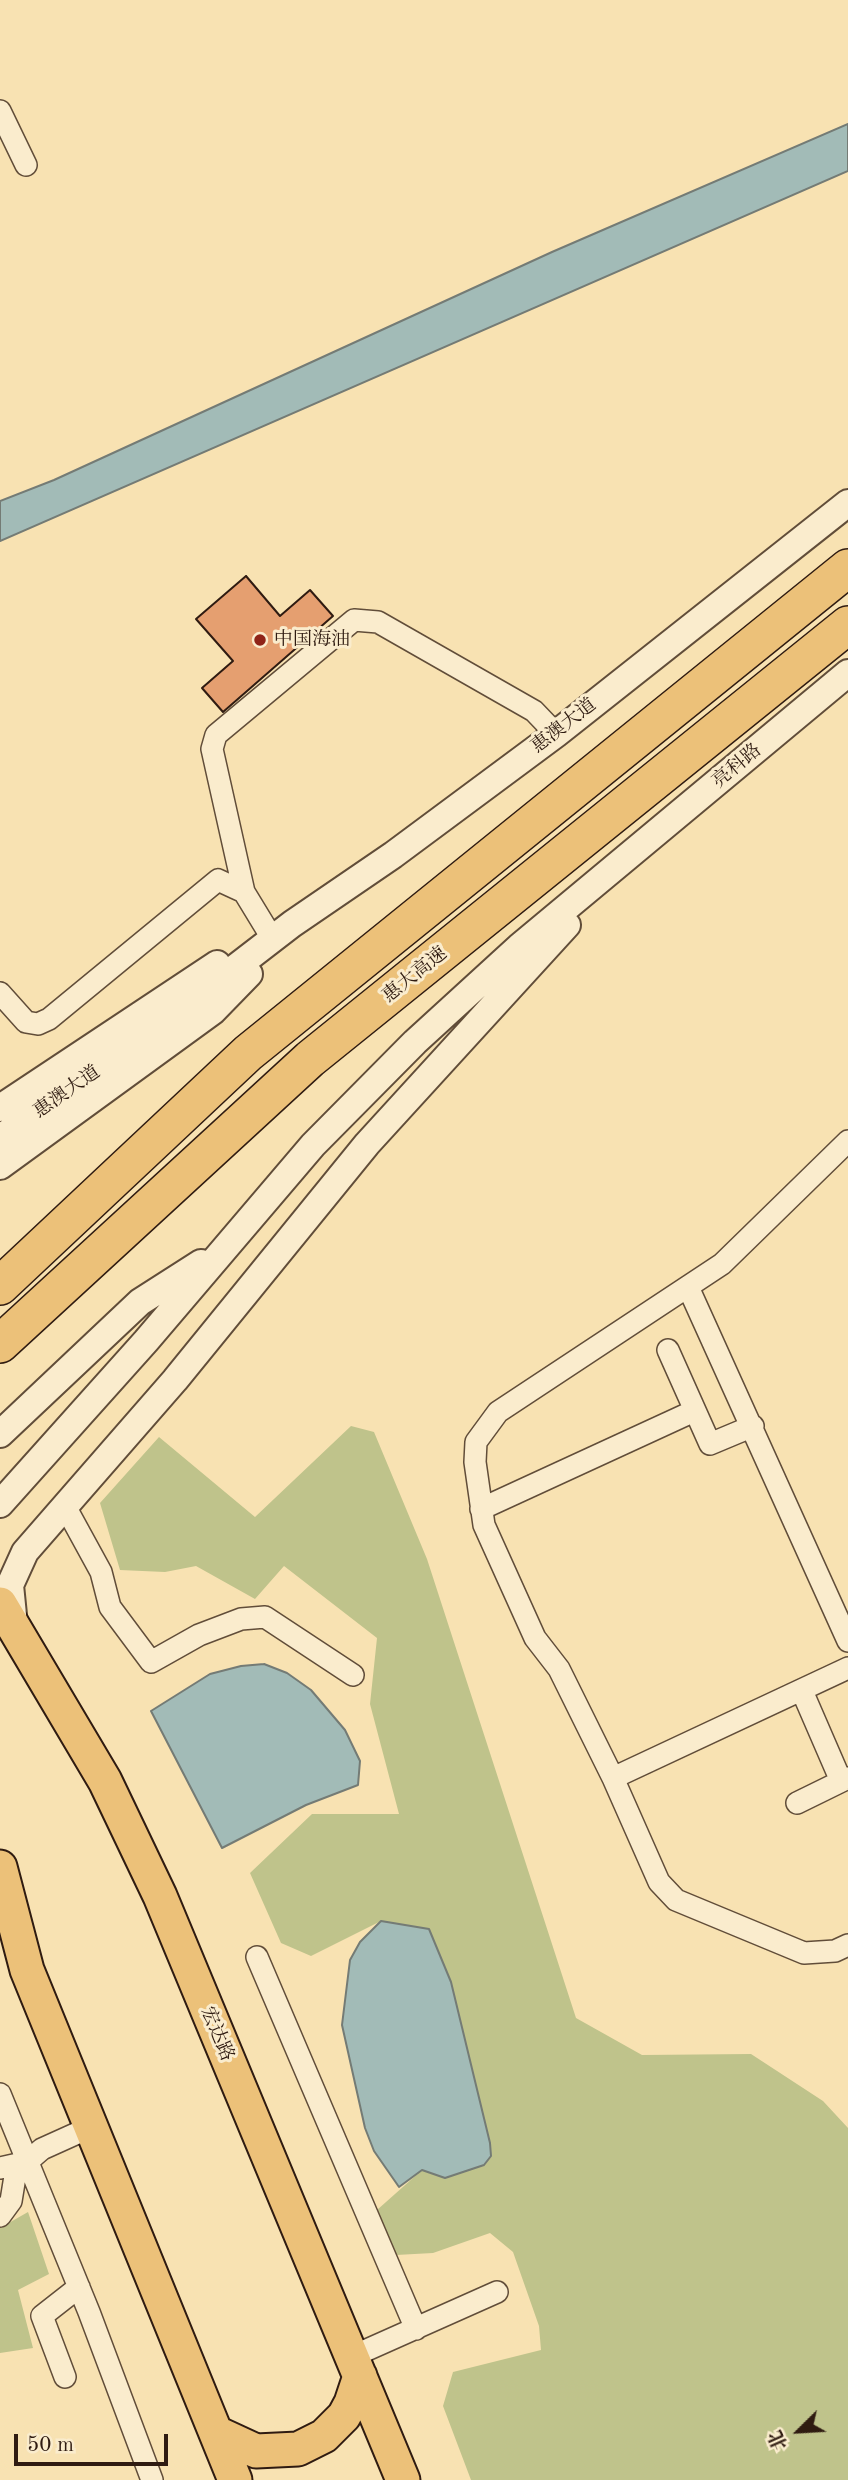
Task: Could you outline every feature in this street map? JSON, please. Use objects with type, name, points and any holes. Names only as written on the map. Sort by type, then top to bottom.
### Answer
[{"type":"highway","points":[[0,1286],[248,1053],[848,568]]},
{"type":"highway","name":"惠大高速","points":[[0,1345],[310,1059],[848,625]]},
{"type":"main road","name":"宏达路","points":[[0,1604],[106,1781],[160,1896],[403,2480]]},
{"type":"main road","points":[[0,1867],[27,1970],[93,2126],[235,2480]]},
{"type":"main road","points":[[217,2434],[256,2451],[298,2449],[324,2436],[344,2416],[356,2366]]},
{"type":"street","points":[[0,111],[26,165]]},
{"type":"street","name":"惠澳大道","points":[[0,1138],[135,1045],[272,938],[393,855],[556,734],[848,503]]},
{"type":"street","points":[[272,938],[244,892],[212,749],[216,735],[354,620],[378,622],[534,711],[556,734]]},
{"type":"street","name":"亮科路","points":[[627,859],[848,673]]},
{"type":"street","points":[[0,1504],[146,1341],[313,1145],[415,1042],[519,947],[627,859]]},
{"type":"street","points":[[20,1638],[10,1612],[13,1573],[25,1552],[175,1380],[367,1144],[627,859]]},
{"type":"street","points":[[0,993],[26,1022],[38,1024],[49,1019],[218,880],[244,892]]},
{"type":"street","points":[[0,1108],[177,987],[246,946],[272,938]]},
{"type":"street","points":[[0,1166],[213,1011],[262,961],[272,938]]},
{"type":"street","points":[[848,1141],[722,1264],[498,1412],[476,1442],[475,1462],[484,1525],[536,1638],[559,1669],[613,1779],[659,1882],[676,1900],[804,1953],[835,1951],[848,1945]]},
{"type":"street","points":[[0,1434],[140,1303],[225,1246]]},
{"type":"street","points":[[688,1287],[848,1641]]},
{"type":"street","points":[[667,1350],[710,1444],[753,1426]]},
{"type":"street","points":[[481,1509],[694,1410]]},
{"type":"street","points":[[65,1508],[101,1572],[110,1607],[151,1662],[199,1635],[242,1619],[265,1617],[353,1675]]},
{"type":"street","points":[[613,1779],[848,1668]]},
{"type":"street","points":[[797,1803],[845,1779],[802,1691]]},
{"type":"street","points":[[257,1957],[416,2329]]},
{"type":"street","points":[[0,2094],[15,2165],[79,2287],[152,2480]]},
{"type":"street","points":[[15,2165],[42,2149],[93,2126]]},
{"type":"street","points":[[0,2216],[11,2201],[15,2165]]},
{"type":"street","points":[[65,2377],[42,2316],[79,2287]]},
{"type":"street","points":[[356,2366],[416,2329],[497,2292]]},
{"type":"green space","points":[[351,1426],[374,1432],[427,1559],[576,2018],[642,2055],[751,2054],[823,2101],[848,2128],[848,2480],[471,2480],[443,2406],[453,2372],[541,2350],[539,2326],[513,2252],[490,2233],[433,2253],[396,2255],[382,2237],[377,2210],[422,2170],[445,2178],[491,2156],[451,1982],[381,1921],[311,1956],[281,1943],[250,1873],[312,1814],[399,1814],[370,1704],[377,1638],[284,1566],[255,1599],[196,1566],[165,1572],[120,1570],[100,1503],[159,1437],[255,1517]]},
{"type":"green space","points":[[28,2212],[49,2274],[18,2290],[33,2348],[0,2353],[0,2228]]},
{"type":"water","points":[[848,124],[848,171],[0,541],[0,501],[54,480],[552,252]]},
{"type":"water","points":[[264,1664],[287,1673],[311,1690],[345,1730],[360,1761],[358,1785],[306,1805],[222,1848],[151,1711],[210,1674],[241,1666]]},
{"type":"water","points":[[381,1921],[429,1929],[451,1982],[491,2156],[484,2165],[445,2178],[422,2170],[399,2187],[374,2151],[365,2128],[342,2025],[350,1960],[360,1942]]},
{"type":"building","name":"中国海油","points":[[246,576],[280,616],[310,590],[333,616],[223,712],[202,688],[233,661],[196,619]]},
{"type":"place","name":"中国海油","points":[[260,640]]}]
